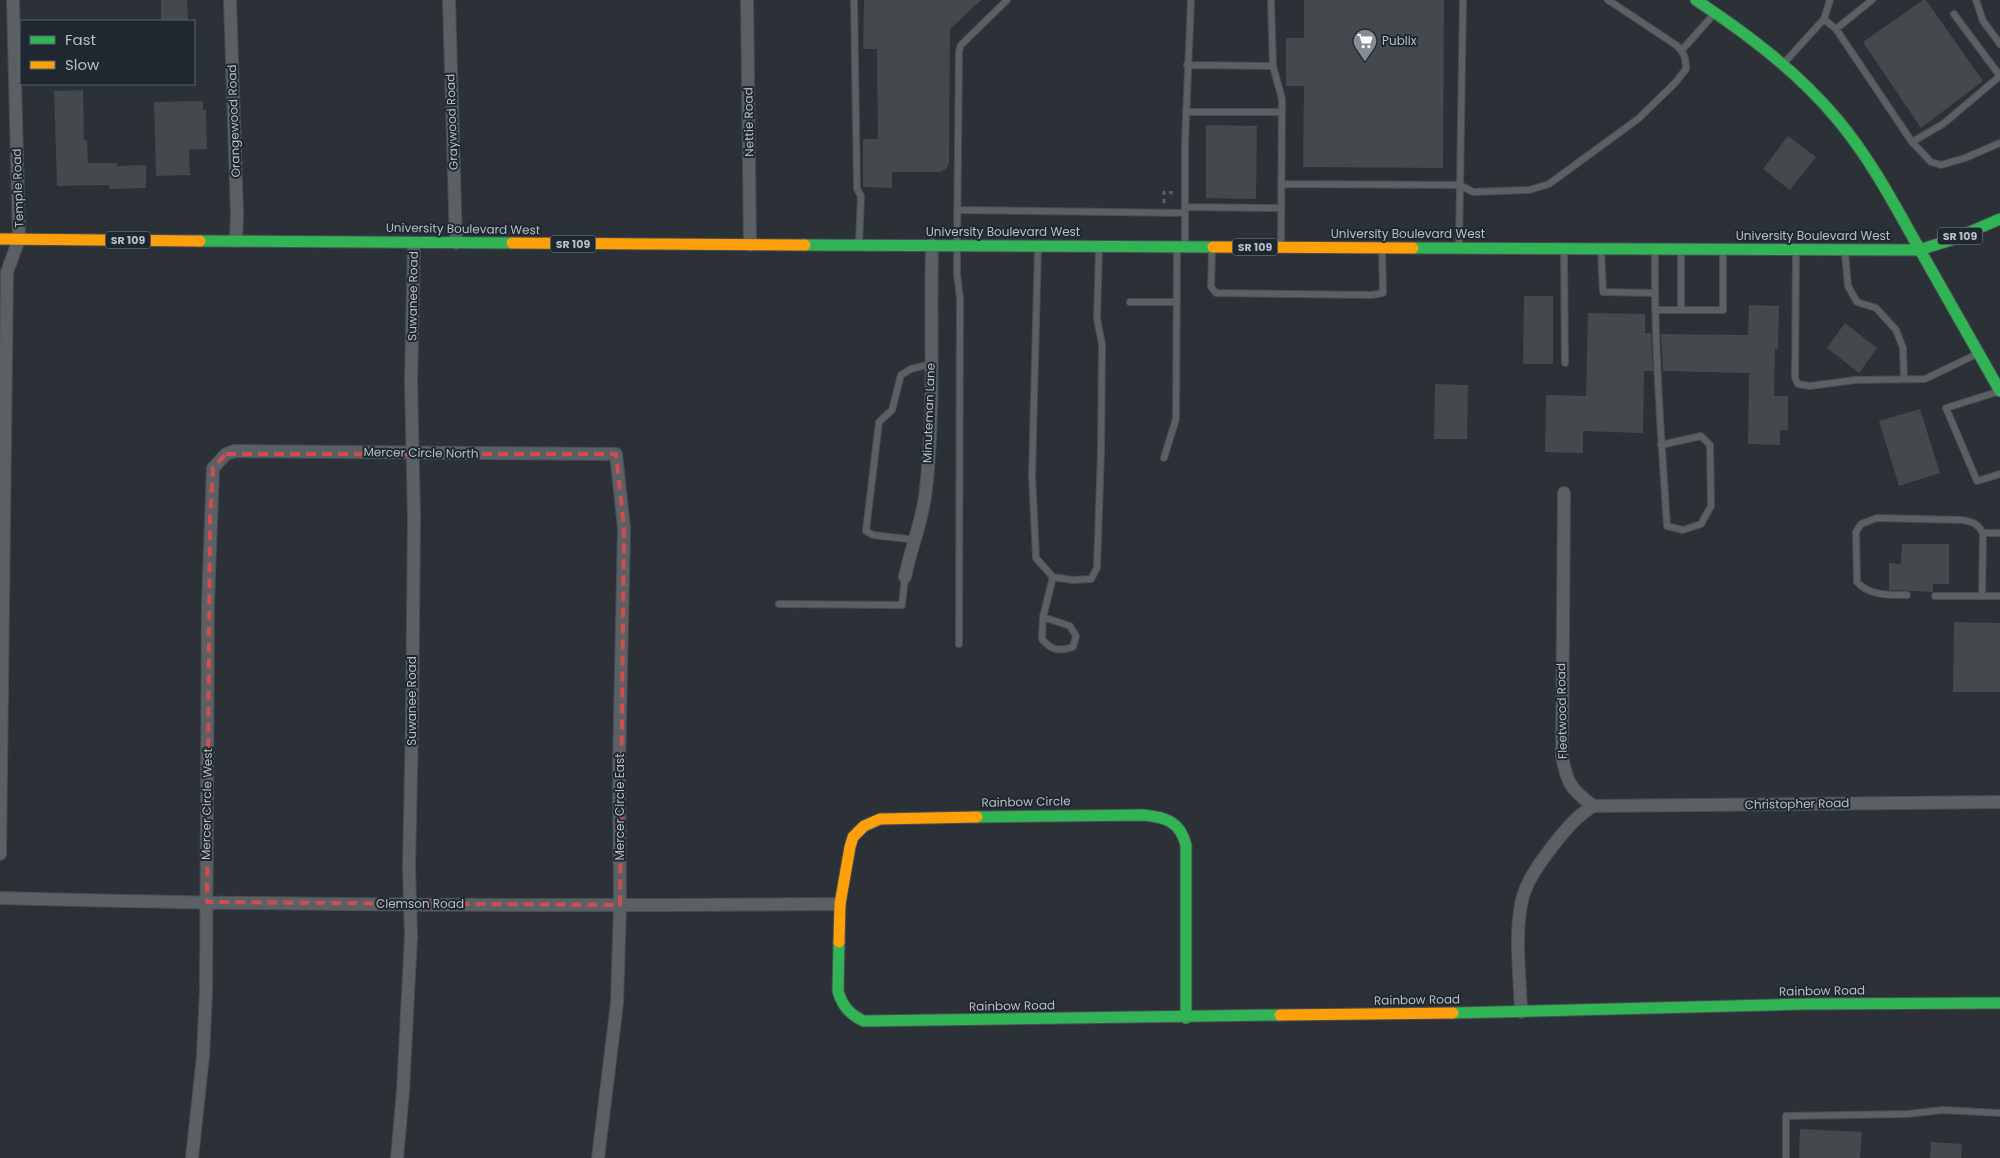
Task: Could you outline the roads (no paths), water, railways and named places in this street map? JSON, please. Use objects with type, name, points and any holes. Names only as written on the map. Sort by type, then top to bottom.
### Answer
[{"type":"main road","points":[[1696,0],[1710,7],[1783,64],[1824,104],[1861,150],[1875,170],[2000,391]]},
{"type":"main road","name":"University Boulevard West","points":[[0,239],[750,245],[1919,250],[1951,240],[2000,218]]},
{"type":"main road","name":"Rainbow Circle","points":[[841,1003],[838,991],[840,904],[853,837],[864,826],[880,819],[1156,816],[1171,821],[1182,832],[1186,845],[1186,1018]]},
{"type":"main road","name":"Rainbow Road","points":[[841,1003],[856,1018],[864,1021],[1186,1018],[1521,1012],[1805,1004],[2000,1003]]},
{"type":"street","name":"Temple Road","points":[[0,854],[7,272],[19,240],[13,0]]},
{"type":"street","name":"Orangewood Road","points":[[230,0],[237,214],[236,242]]},
{"type":"street","name":"Graywood Road","points":[[449,0],[456,243]]},
{"type":"street","name":"Nettie Road","points":[[747,0],[750,245]]},
{"type":"street","name":"Suwanee Road","points":[[397,1158],[403,1091],[411,936],[414,243]]},
{"type":"street","name":"Minuteman Lane","points":[[905,577],[909,557],[916,540],[926,490],[929,449],[932,245]]},
{"type":"street","name":"Mercer Circle North","points":[[226,454],[236,451],[616,454]]},
{"type":"street","name":"Mercer Circle West","points":[[192,1158],[203,1056],[207,902],[210,520],[213,468],[226,454]]},
{"type":"street","name":"Mercer Circle East","points":[[598,1158],[617,1003],[620,906],[619,767],[624,528],[616,454]]},
{"type":"street","name":"Fleetwood Road","points":[[1564,493],[1562,756],[1565,775],[1574,792],[1593,806]]},
{"type":"street","name":"Christopher Road","points":[[1593,806],[2000,802]]},
{"type":"street","points":[[1521,1012],[1519,926],[1523,899],[1530,880],[1551,849],[1570,824],[1593,806]]},
{"type":"street","name":"Clemson Road","points":[[0,898],[620,906],[840,904]]},
{"type":"lane","points":[[854,0],[857,190],[861,196],[859,245]]},
{"type":"lane","points":[[959,644],[960,298],[956,246],[958,51],[961,45],[1007,0]]},
{"type":"lane","points":[[1164,458],[1176,418],[1177,302],[1185,210],[1190,0]]},
{"type":"lane","points":[[1271,0],[1274,66],[1282,99],[1281,247]]},
{"type":"lane","points":[[1459,248],[1463,0]]},
{"type":"lane","points":[[1281,184],[1460,186],[1473,192],[1529,190],[1549,184],[1638,119],[1675,83],[1686,69],[1686,58],[1682,50],[1608,0]]},
{"type":"lane","points":[[1783,64],[1824,19],[1830,0]]},
{"type":"lane","points":[[1836,29],[1872,0]]},
{"type":"lane","points":[[1976,0],[1982,22],[2000,44]]},
{"type":"lane","points":[[1682,50],[1710,7]]},
{"type":"lane","points":[[1912,142],[1943,124],[2000,76],[1954,14]]},
{"type":"lane","points":[[1824,19],[1836,29],[1912,142],[1931,162],[1941,165],[1965,158],[2000,143]]},
{"type":"lane","points":[[1187,65],[1274,66]]},
{"type":"lane","points":[[1186,112],[1282,112]]},
{"type":"lane","points":[[957,210],[1281,208]]},
{"type":"lane","points":[[1038,246],[1032,475],[1036,558],[1053,577],[1072,580],[1091,579],[1097,568],[1102,344],[1097,319],[1099,246]]},
{"type":"lane","points":[[1212,247],[1211,287],[1216,293],[1372,295],[1383,293],[1382,248]]},
{"type":"lane","points":[[1564,248],[1565,363]]},
{"type":"lane","points":[[1601,248],[1603,292],[1655,293]]},
{"type":"lane","points":[[1655,248],[1654,310],[1661,445],[1667,526],[1683,530],[1701,524],[1711,506],[1710,445],[1701,436],[1661,445]]},
{"type":"lane","points":[[1681,249],[1681,310]]},
{"type":"lane","points":[[1654,310],[1723,310],[1722,249]]},
{"type":"lane","points":[[1796,249],[1795,378],[1798,384],[1810,386],[1855,380],[1925,379],[1979,354]]},
{"type":"lane","points":[[1844,250],[1848,286],[1857,302],[1876,308],[1892,324],[1900,338],[1903,348],[1904,379]]},
{"type":"lane","points":[[1130,302],[1177,302]]},
{"type":"lane","points":[[916,540],[873,535],[866,531],[878,422],[892,410],[901,375],[911,369],[931,364]]},
{"type":"lane","points":[[2000,391],[1946,408],[1977,481],[2000,474]]},
{"type":"lane","points":[[1907,595],[1876,593],[1865,589],[1857,582],[1856,532],[1861,524],[1877,518],[1963,520],[1974,522],[1983,534],[1982,596]]},
{"type":"lane","points":[[1983,534],[2000,533]]},
{"type":"lane","points":[[779,604],[902,605],[905,577]]},
{"type":"lane","points":[[1043,617],[1070,626],[1076,636],[1072,647],[1062,651],[1049,647],[1042,639],[1043,617],[1053,577]]},
{"type":"lane","points":[[1935,596],[2000,596]]},
{"type":"lane","points":[[1786,1158],[1786,1116],[1907,1114],[1943,1110],[2000,1113]]},
{"type":"place","name":"Publix","points":[[1365,62]]}]
